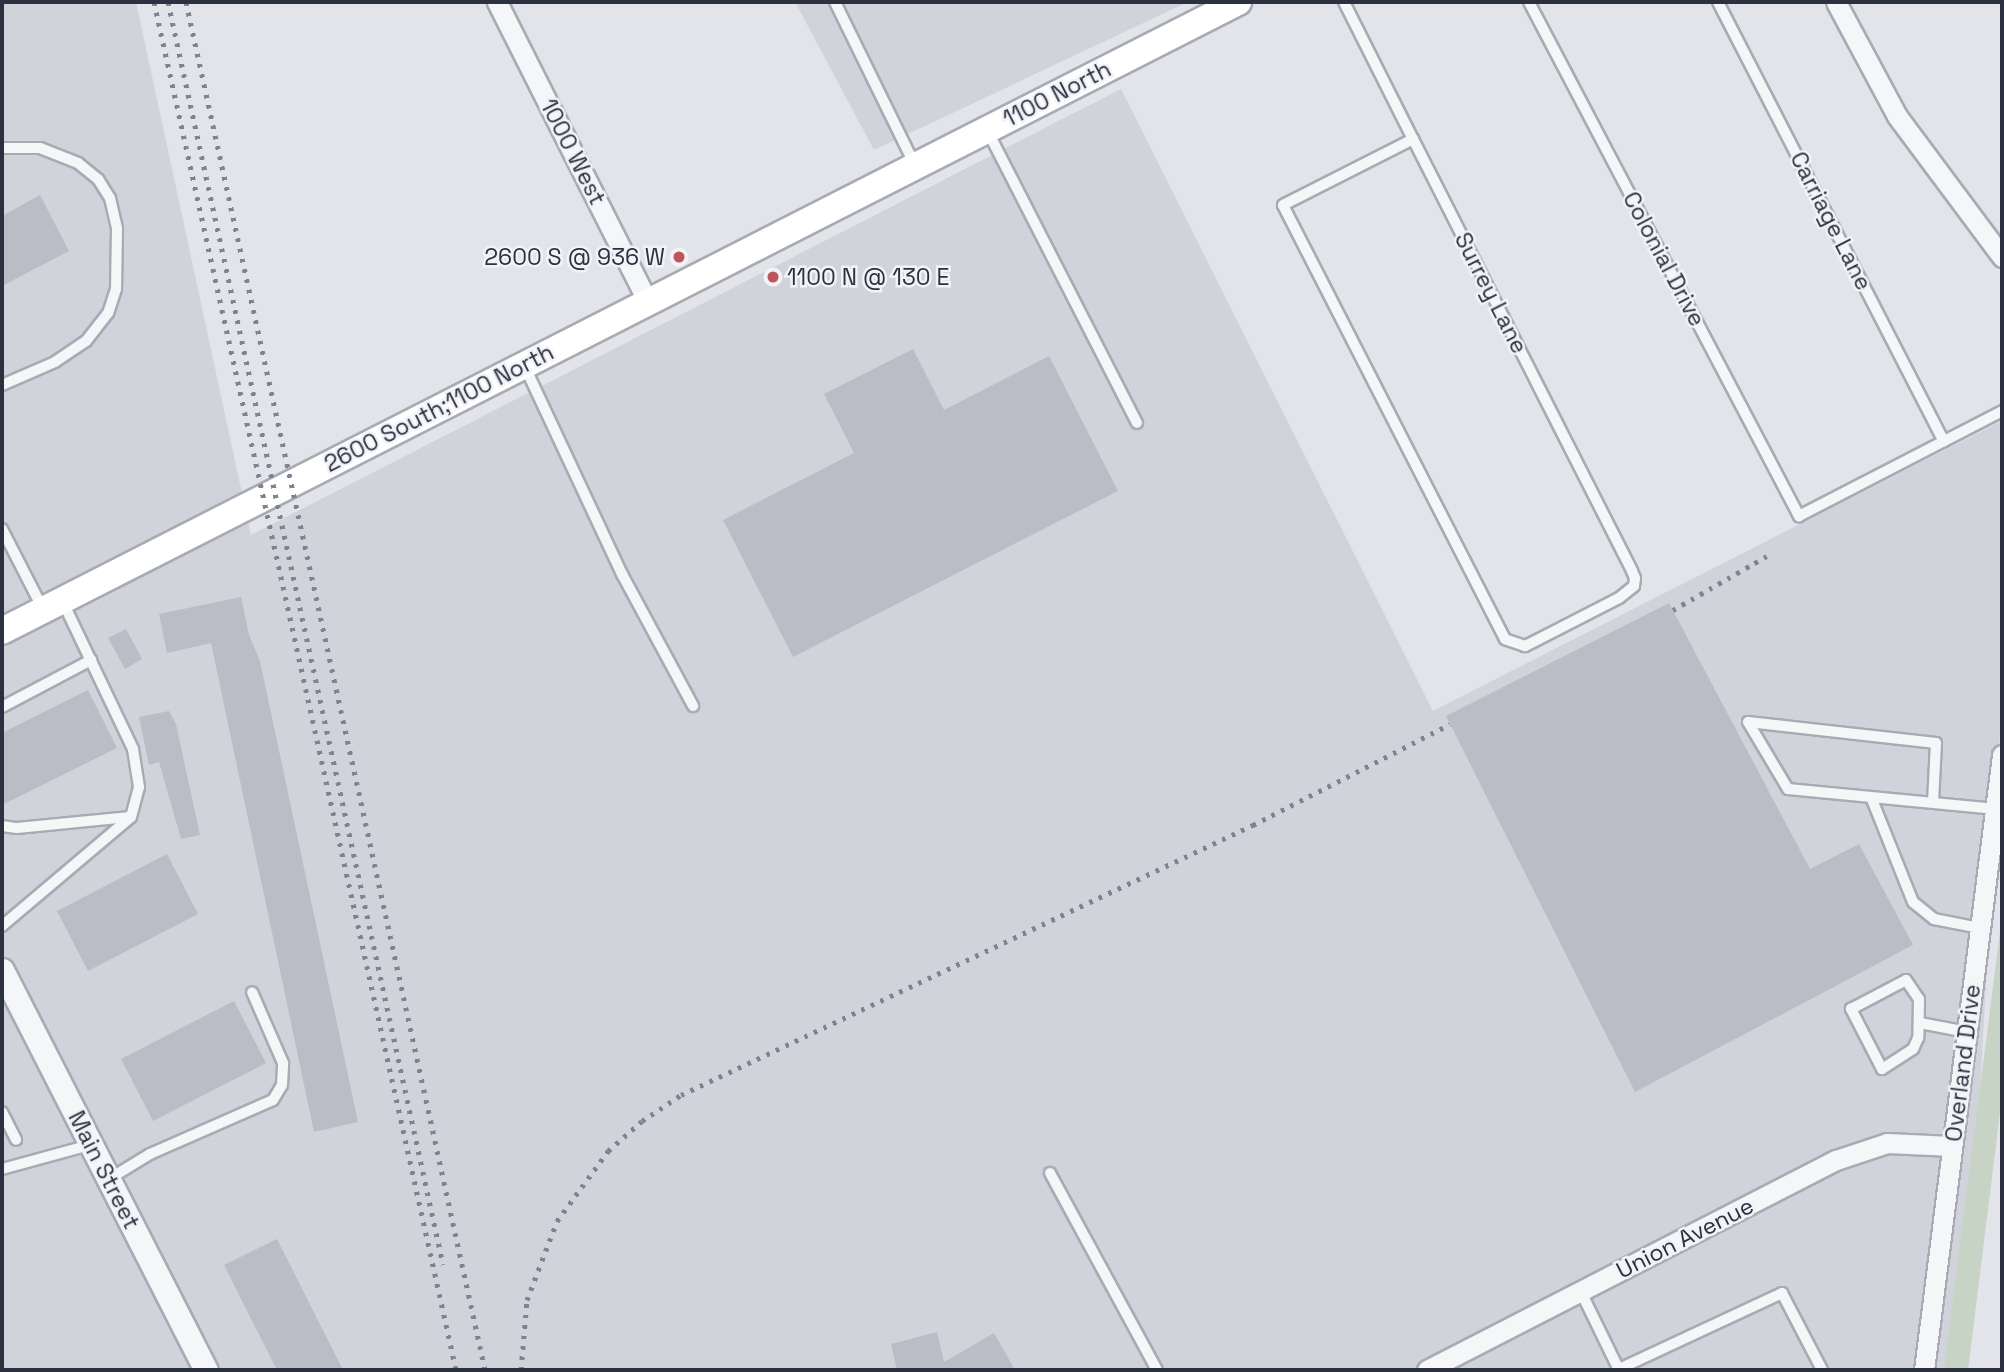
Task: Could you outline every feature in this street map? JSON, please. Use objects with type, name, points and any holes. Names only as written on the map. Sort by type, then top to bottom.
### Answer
[{"type":"main road","name":"1100 North","points":[[876,186],[1238,2]]},
{"type":"main road","name":"2600 South;1100 North","points":[[2,631],[876,186]]},
{"type":"street","name":"1000 West","points":[[497,2],[648,302]]},
{"type":"street","points":[[1836,2],[1897,116],[2002,257]]},
{"type":"street","name":"Overland Drive","points":[[1924,1370],[2002,755]]},
{"type":"street","name":"Main Street","points":[[2,970],[206,1370]]},
{"type":"street","name":"Union Avenue","points":[[1427,1370],[1863,1150],[1912,1142],[1952,1146]]},
{"type":"lane","points":[[835,2],[915,166]]},
{"type":"lane","name":"Surrey Lane","points":[[1344,2],[1632,570],[1634,586],[1533,643],[1517,646],[1504,639],[1283,205],[1413,139]]},
{"type":"lane","name":"Colonial Drive","points":[[1529,2],[1799,516],[1944,441]]},
{"type":"lane","name":"Carriage Lane","points":[[1718,2],[1944,441]]},
{"type":"lane","points":[[987,130],[1138,423]]},
{"type":"lane","points":[[2,148],[40,148],[78,163],[98,179],[110,198],[117,228],[116,289],[108,313],[86,341],[55,362],[2,385]]},
{"type":"lane","points":[[524,365],[622,574],[694,706]]},
{"type":"lane","points":[[1944,441],[2002,411]]},
{"type":"lane","points":[[2,529],[91,660],[133,749],[139,787],[131,817],[2,926]]},
{"type":"lane","points":[[2,707],[91,660]]},
{"type":"lane","points":[[1933,802],[1936,743],[1748,722],[1788,789],[1996,808]]},
{"type":"lane","points":[[1871,797],[1913,902],[1934,919],[1980,928]]},
{"type":"lane","points":[[2,826],[17,828],[131,817]]},
{"type":"lane","points":[[1906,979],[1919,999],[1920,1023],[1913,1049],[1882,1069],[1851,1009],[1906,979]]},
{"type":"lane","points":[[108,1179],[150,1154],[273,1100],[282,1084],[283,1063],[252,992]]},
{"type":"lane","points":[[1920,1023],[1967,1032]]},
{"type":"lane","points":[[2,1112],[16,1140]]},
{"type":"lane","points":[[2,1168],[90,1144]]},
{"type":"lane","points":[[1051,1173],[1157,1370]]},
{"type":"lane","points":[[1581,1292],[1619,1370],[1782,1293],[1822,1370]]},
{"type":"shaded area","points":[[2,2],[136,2],[251,535],[1121,89],[1433,711],[2002,421],[2002,698],[1970,1271],[1958,1370],[2,1370]]},
{"type":"shaded area","points":[[795,2],[1188,2],[874,150]]},
{"type":"green space","points":[[2002,916],[2002,1096],[1968,1370],[1944,1370]]},
{"type":"building","points":[[40,195],[69,251],[2,286],[2,216]]},
{"type":"building","points":[[913,349],[944,410],[1049,356],[1118,491],[793,657],[723,520],[854,453],[824,394]]},
{"type":"building","points":[[241,597],[249,635],[260,661],[358,1122],[314,1132],[211,643],[167,653],[159,614]]},
{"type":"building","points":[[1669,603],[1810,869],[1859,844],[1913,945],[1635,1092],[1446,716]]},
{"type":"building","points":[[126,629],[142,659],[125,669],[108,638]]},
{"type":"building","points":[[88,690],[117,748],[2,805],[2,733]]},
{"type":"building","points":[[169,711],[176,724],[200,835],[181,839],[159,762],[149,765],[139,717]]},
{"type":"building","points":[[167,854],[198,914],[88,971],[57,911]]},
{"type":"building","points":[[234,1001],[266,1063],[153,1121],[121,1059]]},
{"type":"building","points":[[277,1239],[343,1370],[277,1370],[224,1265]]},
{"type":"building","points":[[937,1332],[944,1362],[994,1333],[1015,1370],[897,1370],[891,1344]]},
{"type":"railway","points":[[154,2],[456,1370]]},
{"type":"railway","points":[[168,2],[443,1264]]},
{"type":"railway","points":[[186,2],[485,1370]]},
{"type":"railway","points":[[1673,610],[1767,556]]},
{"type":"railway","points":[[521,1370],[527,1300],[557,1221],[608,1151],[642,1121],[681,1095],[1253,825],[1450,724]]},
{"type":"place","name":"2600 S @ 936 W","points":[[679,257]]},
{"type":"place","name":"1100 N @ 130 E","points":[[773,277]]}]
